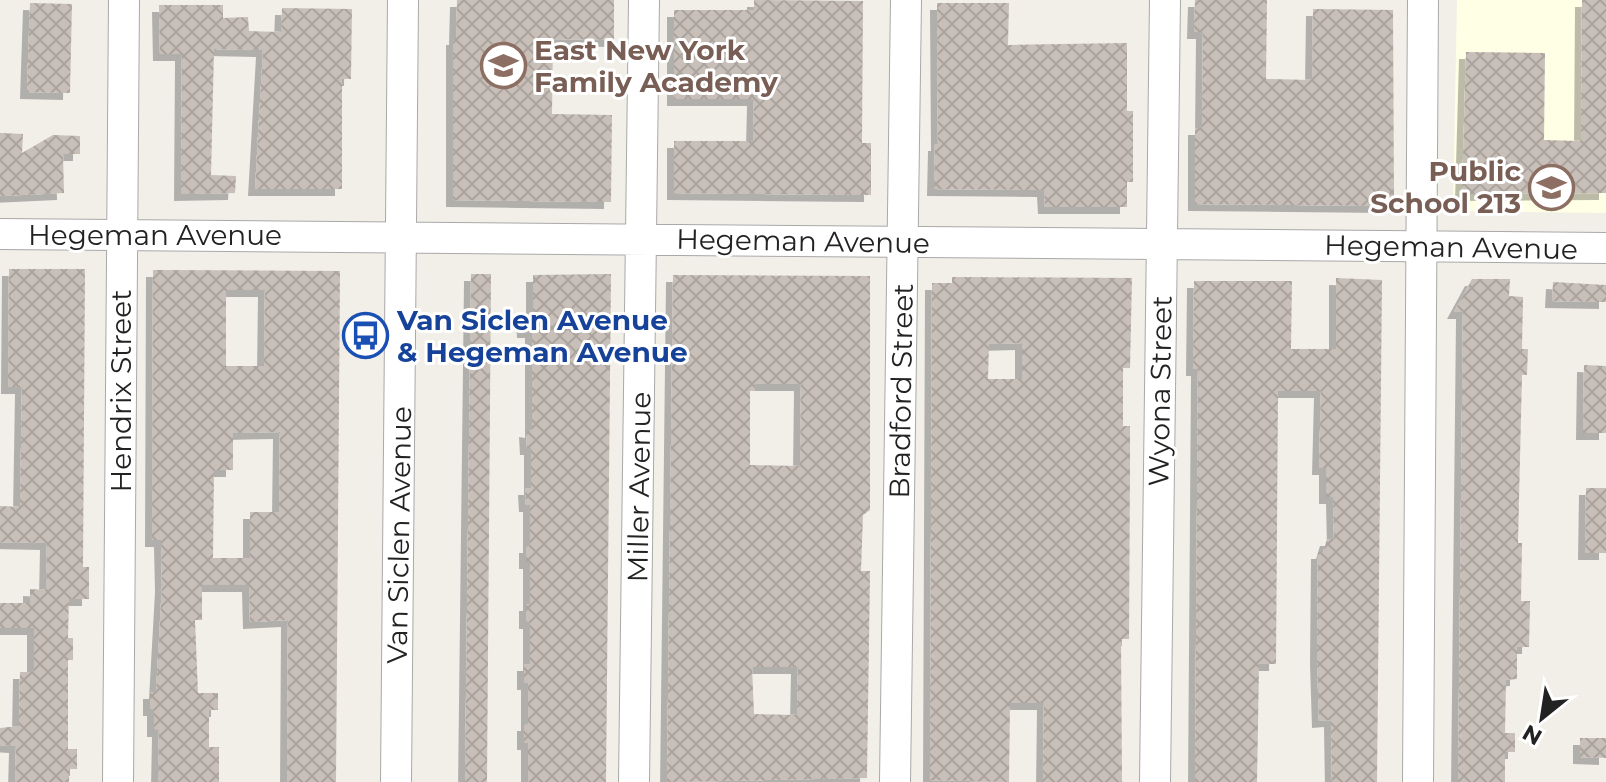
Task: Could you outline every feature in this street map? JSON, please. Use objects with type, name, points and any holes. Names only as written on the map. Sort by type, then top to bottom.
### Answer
[{"type":"street","name":"Hendrix Street","points":[[118,782],[124,0]]},
{"type":"street","name":"Van Siclen Avenue","points":[[396,782],[403,0]]},
{"type":"street","name":"Miller Avenue","points":[[634,782],[644,0]]},
{"type":"street","name":"Bradford Street","points":[[895,782],[906,0]]},
{"type":"street","name":"Wyona Street","points":[[1155,782],[1165,0]]},
{"type":"street","points":[[1418,782],[1423,0]]},
{"type":"street","name":"Hegeman Avenue","points":[[0,234],[1606,248]]},
{"type":"shaded area","points":[[1457,0],[1606,0],[1606,213],[1453,211]]},
{"type":"building","points":[[457,0],[614,0],[614,40],[553,39],[552,114],[612,115],[611,202],[453,200],[453,38],[456,38]]},
{"type":"building","points":[[754,0],[863,1],[862,143],[871,143],[871,195],[674,193],[674,141],[753,141],[754,99],[674,99],[674,10],[754,10]]},
{"type":"building","points":[[1195,0],[1267,0],[1266,79],[1312,80],[1313,9],[1393,10],[1394,206],[1195,204],[1195,128],[1202,128],[1203,32],[1194,32]]},
{"type":"building","points":[[1582,0],[1606,0],[1606,193],[1462,194],[1466,52],[1545,53],[1544,140],[1581,141]]},
{"type":"building","points":[[30,3],[72,4],[70,93],[27,92]]},
{"type":"building","points":[[937,3],[1009,3],[1008,45],[1127,43],[1127,111],[1133,111],[1133,182],[1127,182],[1127,207],[1045,207],[1044,190],[934,189],[935,144],[938,144]]},
{"type":"building","points":[[159,5],[223,5],[223,18],[248,17],[249,31],[281,32],[282,8],[352,9],[351,79],[342,79],[342,189],[255,189],[263,50],[214,49],[211,175],[236,176],[235,193],[181,194],[182,54],[160,54]]},
{"type":"building","points":[[0,133],[23,134],[22,153],[53,135],[80,136],[80,154],[63,154],[64,193],[0,196]]},
{"type":"building","points":[[9,269],[85,269],[83,567],[89,567],[89,599],[69,599],[68,638],[73,638],[73,660],[68,660],[68,749],[77,749],[77,769],[69,769],[69,782],[15,782],[16,746],[0,745],[0,728],[19,726],[20,672],[34,672],[34,628],[0,628],[0,603],[30,603],[30,589],[46,590],[47,543],[0,542],[0,506],[20,507],[22,387],[8,387]]},
{"type":"building","points":[[153,270],[340,271],[336,782],[287,782],[288,620],[250,622],[249,585],[202,585],[202,620],[195,620],[198,693],[218,693],[218,710],[209,710],[209,747],[219,747],[219,782],[158,782],[159,730],[154,730],[150,692],[156,692],[162,585],[161,540],[152,540]],"holes":[[[226,290],[265,290],[264,366],[226,366]],[[280,432],[279,512],[250,512],[250,558],[213,558],[214,470],[233,470],[233,433]]]},
{"type":"building","points":[[471,274],[491,274],[487,782],[465,782]]},
{"type":"building","points":[[611,274],[606,782],[528,782],[528,743],[524,743],[524,724],[528,724],[528,683],[524,683],[524,664],[530,664],[530,622],[526,622],[526,604],[530,604],[530,562],[526,562],[526,546],[530,546],[530,505],[526,505],[525,488],[531,488],[531,448],[527,448],[526,430],[532,431],[532,331],[524,331],[523,314],[533,314],[533,275]]},
{"type":"building","points":[[673,275],[870,276],[870,510],[863,515],[861,571],[870,571],[867,778],[667,782]],"holes":[[[755,384],[801,384],[800,466],[750,465],[750,391],[755,391]],[[752,667],[798,667],[797,715],[754,714]]]},
{"type":"building","points":[[952,277],[1132,278],[1130,368],[1123,368],[1123,426],[1130,426],[1130,465],[1129,639],[1121,639],[1122,782],[1043,782],[1044,703],[1010,703],[1009,782],[930,780],[932,283],[952,283]],"holes":[[[1022,343],[1022,379],[988,379],[989,344]]]},
{"type":"building","points":[[1336,278],[1382,280],[1377,782],[1332,782],[1331,720],[1319,721],[1317,657],[1318,552],[1323,552],[1327,539],[1334,539],[1333,497],[1326,497],[1326,468],[1319,468],[1321,391],[1278,391],[1276,664],[1259,664],[1257,782],[1195,782],[1198,369],[1193,369],[1194,281],[1292,281],[1291,349],[1336,349]]},
{"type":"building","points":[[1472,279],[1510,279],[1509,296],[1523,297],[1522,349],[1528,349],[1527,375],[1522,375],[1518,543],[1522,543],[1521,601],[1530,601],[1529,647],[1517,647],[1517,679],[1506,680],[1505,733],[1515,733],[1515,752],[1505,752],[1505,782],[1458,782],[1463,312],[1454,312]]},
{"type":"building","points":[[1553,282],[1606,285],[1606,302],[1552,301]]},
{"type":"building","points":[[1584,365],[1606,366],[1606,433],[1583,433]]},
{"type":"building","points":[[1586,488],[1606,488],[1606,553],[1585,553]]},
{"type":"building","points":[[1580,738],[1606,738],[1606,758],[1580,757]]},
{"type":"place","name":"East New York Family Academy","points":[[503,66]]},
{"type":"place","name":"Public School 213","points":[[1552,187]]},
{"type":"place","name":"Van Siclen Avenue & Hegeman Avenue","points":[[366,336]]}]
